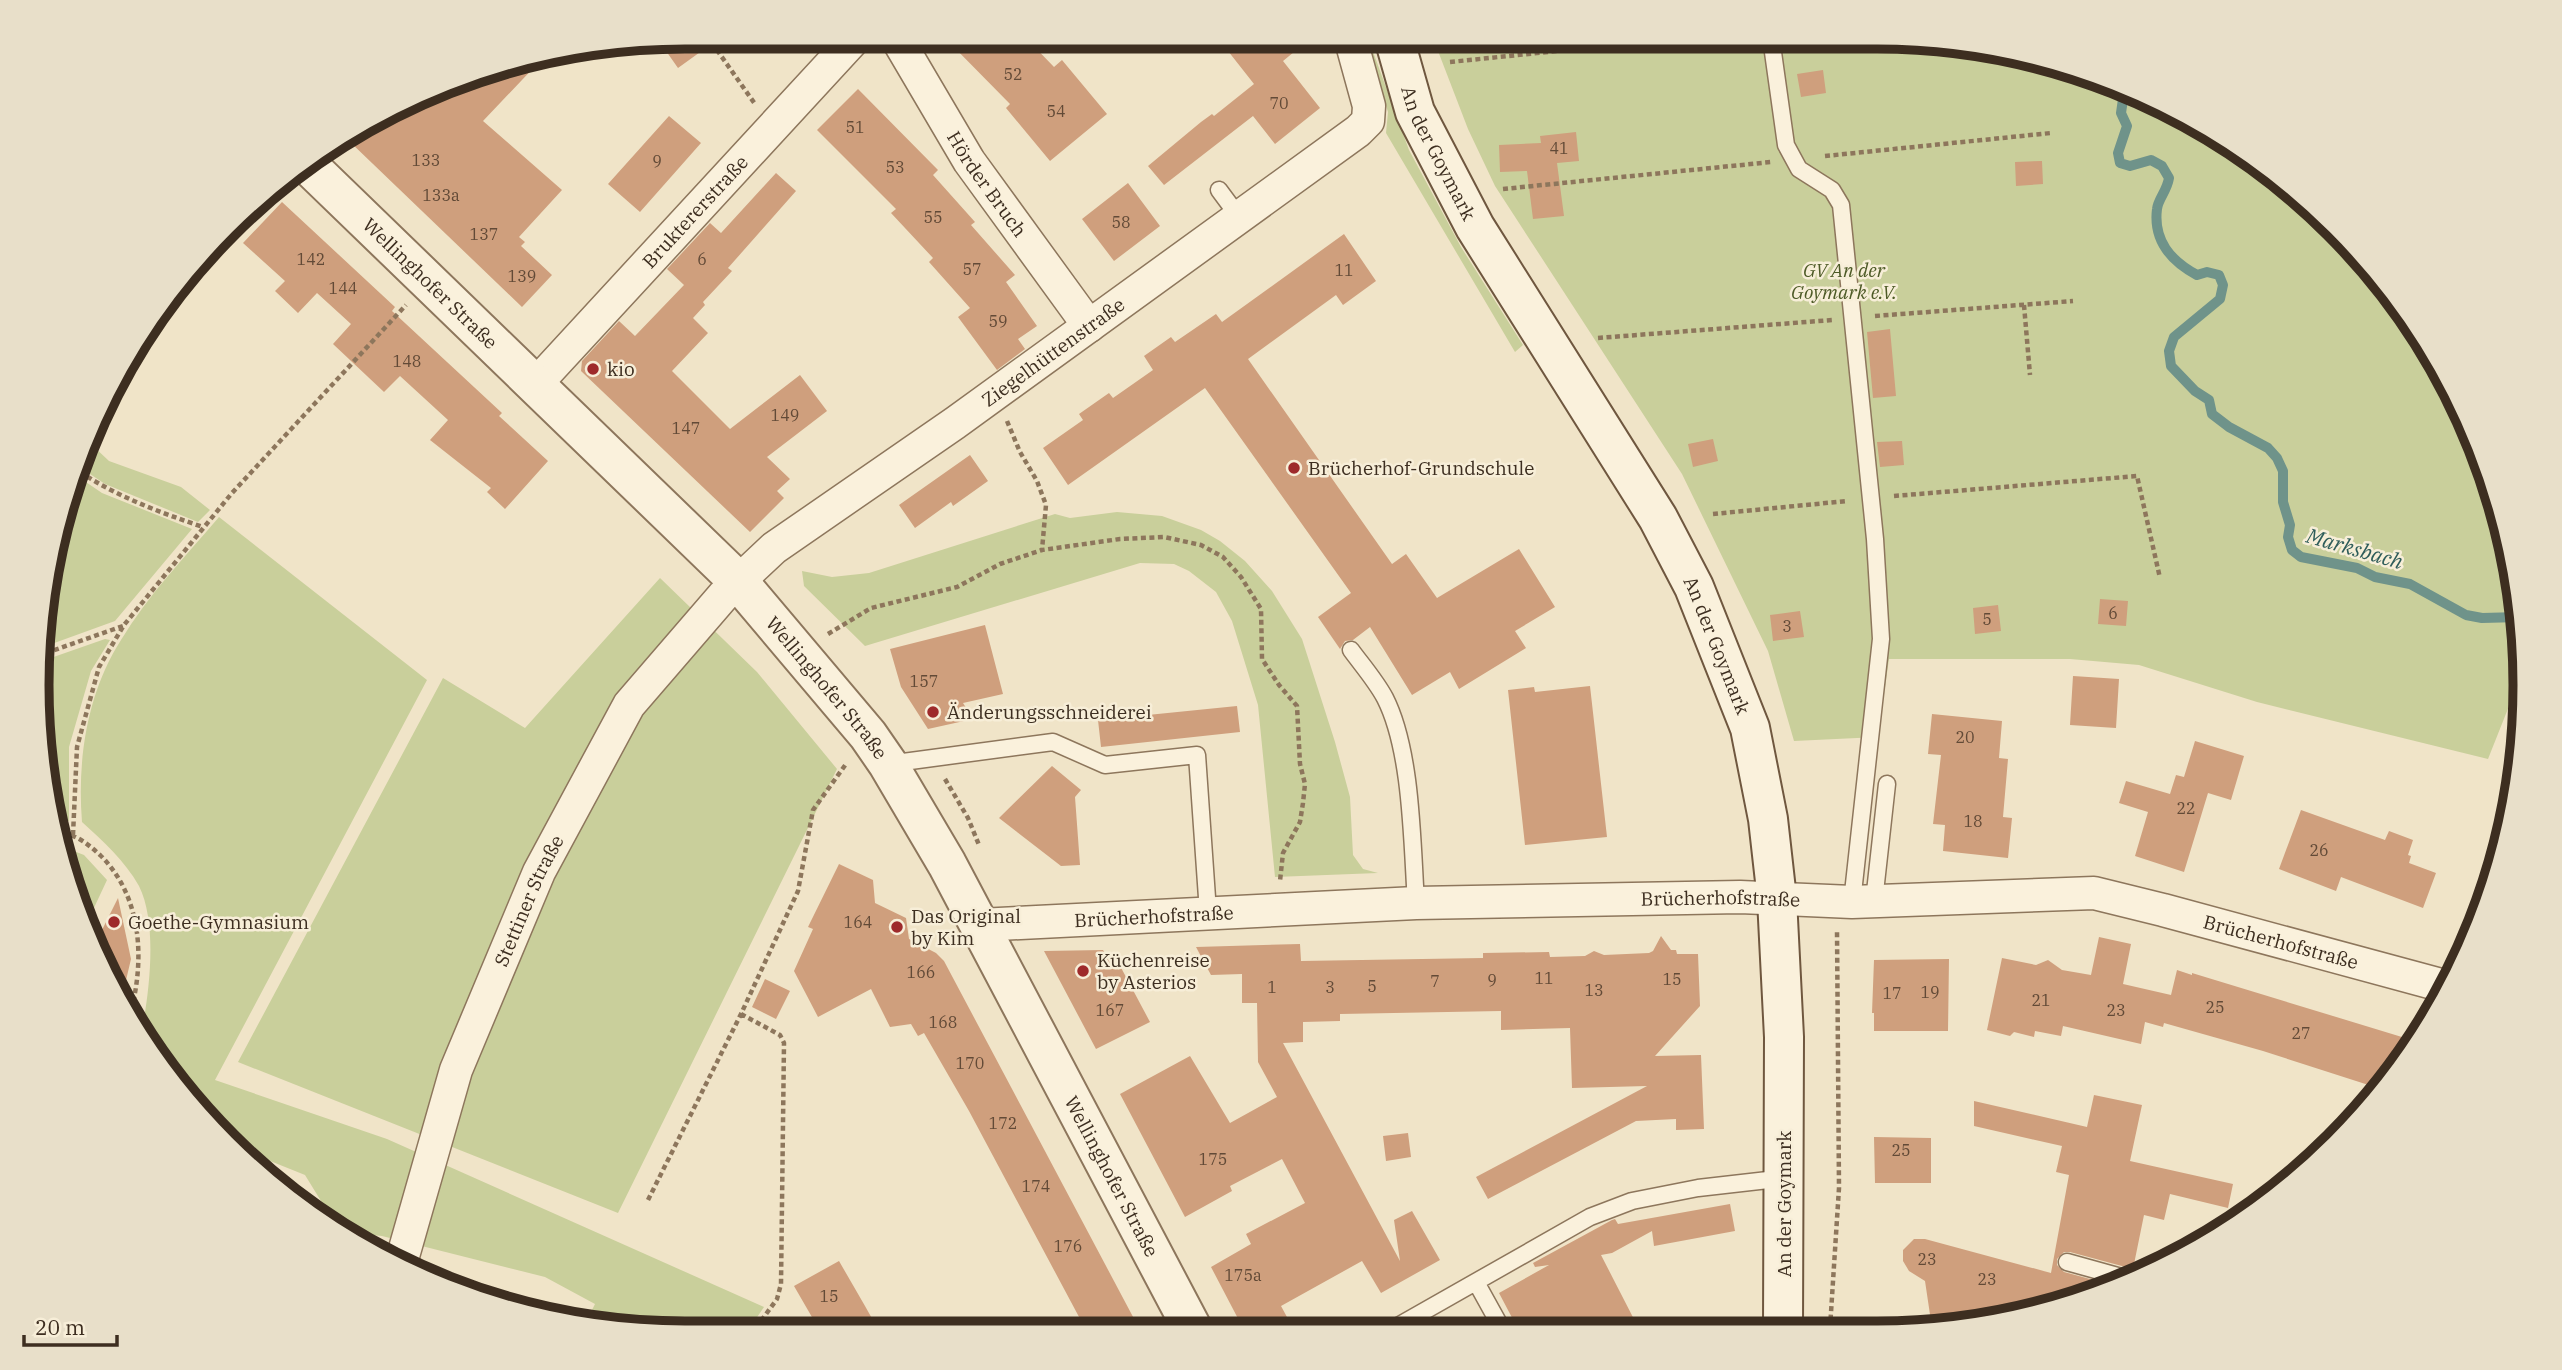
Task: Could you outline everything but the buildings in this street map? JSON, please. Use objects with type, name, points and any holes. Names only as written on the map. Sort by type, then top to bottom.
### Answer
[{"type":"street","name":"Bruktererstraße","points":[[535,385],[845,49]]},
{"type":"street","name":"Hörder Bruch","points":[[904,49],[968,161],[1089,326]]},
{"type":"street","name":"Ziegelhüttenstraße","points":[[738,581],[774,548],[993,396],[1368,121],[1368,106],[1353,49]]},
{"type":"street","name":"An der Goymark","points":[[1397,49],[1415,112],[1475,227],[1658,518],[1694,587],[1750,728],[1771,839],[1777,899],[1784,1037],[1783,1321]]},
{"type":"street","name":"Wellinghofer Straße","points":[[313,170],[738,581],[800,652],[878,749],[947,864],[1188,1321]]},
{"type":"street","name":"Stettiner Straße","points":[[403,1255],[456,1070],[539,872],[629,705],[738,581]]},
{"type":"street","name":"Brücherhofstraße","points":[[979,925],[1416,903],[1740,897],[1863,902],[2094,893],[2438,984]]},
{"type":"lane","points":[[1773,49],[1786,145],[1799,169],[1832,190],[1841,205],[1871,498],[1881,639],[1863,902]]},
{"type":"lane","points":[[1219,190],[1239,217]]},
{"type":"lane","points":[[1351,650],[1384,698],[1401,740],[1416,903]]},
{"type":"lane","points":[[878,749],[1053,742],[1105,765],[1197,755],[1208,912]]},
{"type":"lane","points":[[1863,902],[1887,784]]},
{"type":"lane","points":[[1405,1321],[1590,1217],[1632,1201],[1698,1188],[1785,1178]]},
{"type":"lane","points":[[2067,1262],[2114,1275]]},
{"type":"lane","points":[[1476,1282],[1498,1321]]},
{"type":"path","points":[[716,49],[771,128]]},
{"type":"path","points":[[1450,62],[1576,49]]},
{"type":"path","points":[[398,296],[415,312]]},
{"type":"path","points":[[73,835],[77,747],[99,667],[124,625],[203,527],[407,304]]},
{"type":"path","points":[[2024,305],[2030,375]]},
{"type":"path","points":[[993,396],[1037,481],[1046,505],[1042,550]]},
{"type":"path","points":[[85,475],[139,504],[203,527]]},
{"type":"path","points":[[1713,514],[2137,476],[2160,578]]},
{"type":"path","points":[[800,652],[871,608],[957,587],[1000,564],[1042,550],[1120,539],[1164,537],[1201,545],[1223,556],[1261,609],[1262,659],[1297,706],[1300,764],[1304,783],[1303,803],[1300,822],[1283,853],[1281,909]]},
{"type":"path","points":[[50,652],[124,625]]},
{"type":"path","points":[[648,1200],[741,1014],[798,891],[813,810],[878,749]]},
{"type":"path","points":[[67,834],[88,844],[114,869],[131,902],[140,951],[133,1001]]},
{"type":"path","points":[[1830,1321],[1839,1188],[1837,939]]},
{"type":"path","points":[[741,1014],[780,1035],[785,1043],[781,1284],[777,1299],[761,1321]]},
{"type":"green space","points":[[1368,49],[1372,49],[1409,150],[1461,247],[1523,345],[1515,352],[1386,133],[1388,112]]},
{"type":"green space","name":"GV An der Goymark e.V.","points":[[1437,49],[1877,49],[1960,54],[2001,61],[2081,83],[2120,97],[2195,134],[2264,180],[2327,235],[2355,266],[2382,298],[2428,367],[2465,442],[2491,520],[2501,561],[2512,643],[2513,697],[2488,759],[2257,702],[2139,665],[2070,659],[1889,659],[1878,737],[1794,741],[1768,651],[1682,474],[1495,186],[1468,129]]},
{"type":"green space","points":[[95,448],[109,461],[181,487],[210,510],[198,522],[105,484],[86,472]]},
{"type":"green space","points":[[83,480],[102,493],[192,529],[115,621],[50,645],[61,561]]},
{"type":"green space","points":[[1117,512],[1162,516],[1201,530],[1245,561],[1272,591],[1302,639],[1335,742],[1350,797],[1353,855],[1363,869],[1378,873],[1275,877],[1258,705],[1232,621],[1216,592],[1189,571],[1174,564],[1140,563],[865,646],[804,586],[802,571],[832,577],[869,573],[1055,514],[1070,518]]},
{"type":"green space","points":[[219,517],[427,680],[215,1080],[387,1139],[764,1307],[754,1321],[643,1320],[590,1314],[595,1304],[545,1277],[382,1236],[364,1234],[327,1210],[305,1175],[259,1156],[235,1135],[180,1072],[144,1019],[150,954],[145,901],[127,868],[82,822],[81,799],[83,751],[92,705],[100,682],[121,640],[167,577]]},
{"type":"green space","points":[[660,578],[757,672],[837,769],[618,1213],[238,1062],[443,678],[525,728]]},
{"type":"green space","points":[[105,639],[110,640],[91,671],[69,747],[69,821],[64,821],[54,768],[50,727],[50,658]]},
{"type":"green space","points":[[71,850],[84,855],[107,880],[92,913]]},
{"type":"waterway","name":"Marksbach","points":[[2123,98],[2121,113],[2127,126],[2118,153],[2120,163],[2130,166],[2151,160],[2162,166],[2169,178],[2157,209],[2161,240],[2179,263],[2197,275],[2207,272],[2219,275],[2223,285],[2220,299],[2174,337],[2169,351],[2171,366],[2195,391],[2209,400],[2212,414],[2229,427],[2268,448],[2277,458],[2283,471],[2283,502],[2290,525],[2288,537],[2292,550],[2301,557],[2357,568],[2375,577],[2410,584],[2466,615],[2482,618],[2509,617]]},
{"type":"place","name":"kio","points":[[593,369]]},
{"type":"place","name":"Brücherhof-Grundschule","points":[[1294,468]]},
{"type":"place","name":"Änderungsschneiderei","points":[[933,712]]},
{"type":"place","name":"Goethe-Gymnasium","points":[[114,922]]},
{"type":"place","name":"Das Original by Kim","points":[[897,927]]},
{"type":"place","name":"Küchenreise by Asterios","points":[[1083,971]]}]
